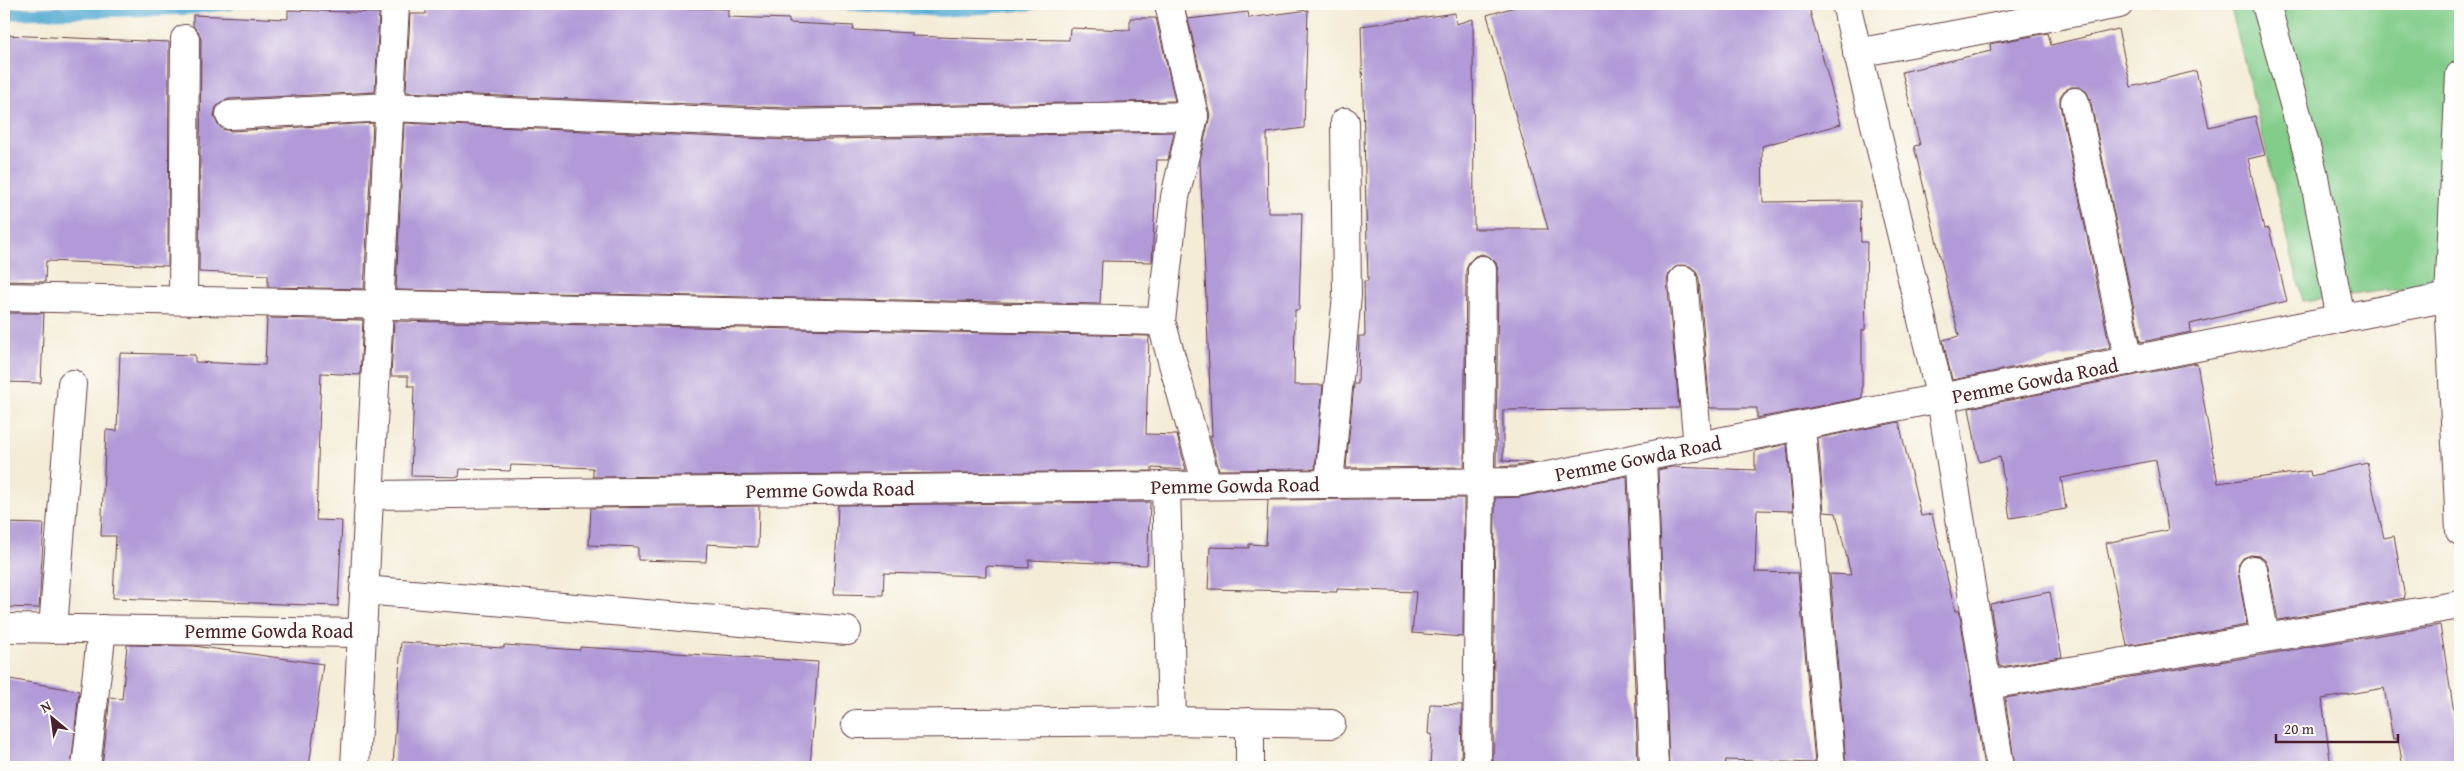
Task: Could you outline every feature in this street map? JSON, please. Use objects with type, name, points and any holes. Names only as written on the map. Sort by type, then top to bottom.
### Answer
[{"type":"street","points":[[370,495],[395,4]]},
{"type":"street","points":[[1846,4],[1941,399],[2000,767]]},
{"type":"street","points":[[1857,52],[2119,4]]},
{"type":"street","points":[[2266,4],[2313,172],[2341,318]]},
{"type":"street","points":[[1170,8],[1194,116],[1175,197],[1161,321],[1207,485]]},
{"type":"street","points":[[183,300],[185,39]]},
{"type":"street","points":[[2460,76],[2449,297],[2458,421],[2460,531]]},
{"type":"street","points":[[2076,102],[2100,210],[2128,362]]},
{"type":"street","points":[[230,115],[390,107],[788,124],[1194,116]]},
{"type":"street","points":[[1329,484],[1346,295],[1345,122]]},
{"type":"street","points":[[1477,767],[1482,270]]},
{"type":"street","points":[[1683,280],[1698,447]]},
{"type":"street","points":[[4,297],[1161,321]]},
{"type":"street","name":"Pemme Gowda Road","points":[[4,628],[362,633],[370,495],[1517,482],[1802,427],[2449,297]]},
{"type":"street","points":[[53,629],[72,384]]},
{"type":"street","points":[[1802,427],[1831,767]]},
{"type":"street","points":[[1642,457],[1654,725],[1654,767]]},
{"type":"street","points":[[1166,485],[1172,721]]},
{"type":"street","points":[[2253,570],[2265,638]]},
{"type":"street","points":[[364,590],[847,631]]},
{"type":"street","points":[[1988,685],[2460,605]]},
{"type":"street","points":[[86,767],[102,629]]},
{"type":"street","points":[[355,767],[362,633]]},
{"type":"street","points":[[856,724],[1172,721],[1331,724]]},
{"type":"street","points":[[1250,722],[1250,767]]},
{"type":"green space","points":[[2230,4],[2455,4],[2460,281],[2303,301]]},
{"type":"building","points":[[426,4],[594,4],[594,6],[728,9],[728,17],[789,19],[789,23],[854,26],[853,30],[912,33],[912,36],[993,39],[1069,40],[1070,28],[1130,30],[1130,18],[1156,18],[1175,101],[788,108],[406,92],[410,14],[426,14]]},
{"type":"building","points":[[1526,4],[1808,4],[1841,124],[1762,146],[1763,202],[1860,201],[1861,242],[1867,242],[1865,330],[1862,330],[1862,398],[1757,418],[1757,408],[1710,408],[1699,279],[1696,271],[1690,266],[1681,265],[1669,273],[1667,281],[1679,408],[1503,410],[1503,461],[1535,463],[1496,467],[1498,270],[1496,263],[1490,257],[1482,254],[1475,256],[1469,262],[1466,270],[1464,467],[1346,468],[1354,384],[1358,384],[1359,336],[1365,336],[1364,281],[1368,281],[1361,26],[1455,13],[1456,24],[1473,19],[1474,229],[1548,229],[1487,15]]},
{"type":"building","points":[[288,10],[379,13],[375,92],[229,99],[216,107],[214,116],[222,129],[231,131],[373,123],[364,289],[268,287],[268,275],[199,272],[201,39],[198,31],[193,26],[193,15],[288,19]]},
{"type":"building","points":[[1308,10],[1304,128],[1267,133],[1268,213],[1302,213],[1299,310],[1295,310],[1294,385],[1323,385],[1315,469],[1219,470],[1210,436],[1212,436],[1200,160],[1210,115],[1188,19],[1248,12],[1249,18]]},
{"type":"building","points":[[2118,29],[2131,87],[2196,71],[2209,127],[2255,116],[2265,155],[2248,159],[2264,229],[2269,228],[2287,301],[2190,324],[2191,332],[2141,342],[2090,99],[2087,92],[2080,87],[2071,87],[2064,91],[2060,97],[2060,105],[2110,348],[1952,380],[1943,340],[1959,336],[1914,146],[1920,145],[1902,72],[1991,51],[1990,44],[2048,33],[2051,45]]},
{"type":"building","points":[[4,35],[169,42],[168,266],[46,261],[45,282],[4,281]]},
{"type":"building","points":[[404,123],[788,140],[1174,132],[1168,160],[1157,160],[1152,262],[1102,261],[1100,304],[396,290]]},
{"type":"building","points":[[4,313],[44,313],[41,383],[4,382]]},
{"type":"building","points":[[267,318],[363,320],[360,375],[321,373],[316,520],[342,521],[338,606],[113,598],[116,536],[101,536],[106,430],[117,431],[120,353],[195,355],[195,362],[265,365]]},
{"type":"building","points":[[394,321],[1149,336],[1146,434],[1177,435],[1186,470],[1152,468],[1152,471],[593,477],[593,468],[511,465],[510,471],[460,469],[459,477],[411,476],[414,386],[408,386],[408,376],[391,376]]},
{"type":"building","points":[[2197,363],[2218,483],[2310,471],[2311,476],[2367,463],[2384,538],[2394,536],[2405,598],[2278,620],[2268,567],[2265,560],[2259,556],[2251,555],[2243,558],[2239,564],[2238,572],[2247,625],[2127,646],[2106,543],[2168,530],[2156,460],[2061,478],[2066,509],[2010,518],[2000,457],[1979,462],[1969,408]]},
{"type":"building","points":[[1899,422],[1921,516],[1932,514],[1955,611],[1959,610],[1984,767],[1858,767],[1857,764],[1846,764],[1830,574],[1851,575],[1836,513],[1824,512],[1818,438]]},
{"type":"building","points":[[1787,444],[1793,511],[1757,510],[1755,572],[1798,573],[1815,763],[1726,760],[1725,767],[1669,767],[1658,470],[1671,467],[1755,470],[1755,451]]},
{"type":"building","points":[[1627,476],[1638,767],[1493,767],[1495,498],[1520,497]]},
{"type":"building","points":[[1464,498],[1463,637],[1412,633],[1416,592],[1337,589],[1337,592],[1208,589],[1210,547],[1249,548],[1249,544],[1266,545],[1268,500]]},
{"type":"building","points":[[1150,502],[1147,565],[1029,560],[1029,568],[986,566],[986,576],[884,573],[883,595],[834,594],[838,505]]},
{"type":"building","points":[[759,506],[758,547],[707,544],[706,562],[638,560],[638,547],[589,545],[591,508]]},
{"type":"building","points":[[4,523],[44,524],[39,608],[4,607]]},
{"type":"building","points":[[2050,592],[2062,657],[2000,667],[1990,604]]},
{"type":"building","points":[[2440,625],[2460,750],[2460,767],[2403,767],[2398,739],[2393,739],[2384,688],[2322,699],[2331,767],[2015,767],[2005,698]]},
{"type":"building","points":[[401,642],[504,648],[504,645],[580,650],[580,647],[818,662],[810,767],[393,767]]},
{"type":"building","points":[[127,645],[194,646],[323,664],[309,767],[102,767],[110,697],[122,699]]},
{"type":"building","points":[[4,678],[79,691],[71,767],[4,767]]},
{"type":"building","points":[[1430,704],[1462,705],[1461,767],[1430,767],[1432,734],[1428,734]]},
{"type":"waterway","points":[[4,14],[183,9],[231,4]]},
{"type":"waterway","points":[[841,4],[942,11],[1033,4]]}]
